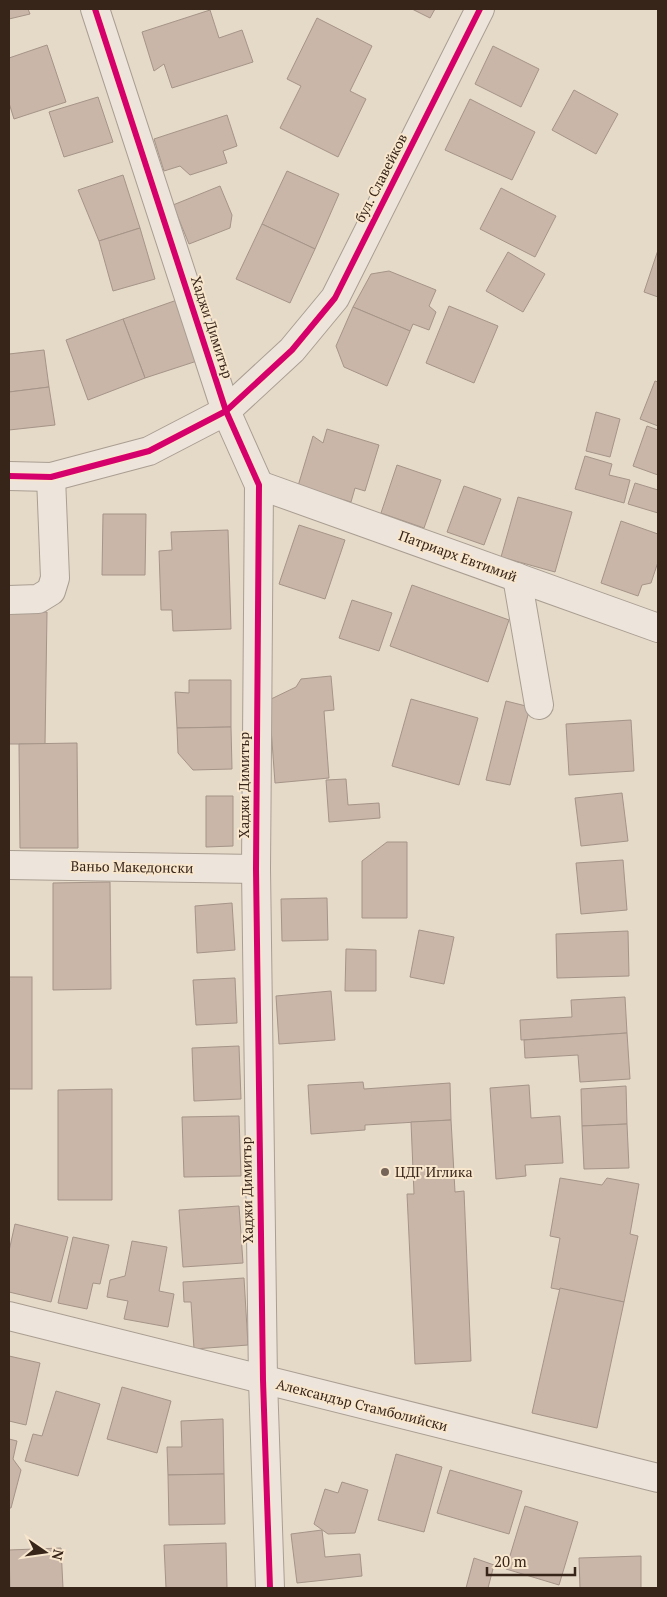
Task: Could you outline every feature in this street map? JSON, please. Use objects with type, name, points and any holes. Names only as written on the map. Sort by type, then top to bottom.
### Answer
[{"type":"street","name":"Хаджи Димитър","points":[[95,9],[226,411],[259,485],[256,870],[262,1380],[270,1588]]},
{"type":"street","name":"бул. Славейков","points":[[50,477],[149,451],[226,411],[292,350],[334,298],[480,9]]},
{"type":"street","points":[[9,476],[50,477],[55,578],[51,591],[38,599],[9,600]]},
{"type":"street","name":"Патриарх Евтимий","points":[[259,485],[658,628]]},
{"type":"street","points":[[517,578],[539,704]]},
{"type":"street","name":"Ваньо Македонски","points":[[9,865],[256,870]]},
{"type":"street","name":"Александър Стамболийски","points":[[9,1316],[658,1478]]},
{"type":"building","points":[[9,9],[28,9],[30,14],[9,19]]},
{"type":"building","points":[[412,9],[435,9],[430,18]]},
{"type":"building","points":[[210,10],[219,38],[242,30],[253,62],[172,88],[164,64],[154,71],[142,32]]},
{"type":"building","points":[[317,18],[372,46],[350,91],[366,99],[338,157],[280,128],[301,86],[287,79]]},
{"type":"building","points":[[47,45],[66,102],[14,119],[9,103],[9,58]]},
{"type":"building","points":[[493,46],[539,69],[521,107],[475,84]]},
{"type":"building","points":[[574,90],[618,114],[596,154],[552,130]]},
{"type":"building","points":[[98,97],[113,142],[64,157],[49,112]]},
{"type":"building","points":[[470,99],[535,132],[512,180],[445,150]]},
{"type":"building","points":[[227,115],[237,146],[223,151],[227,163],[190,175],[180,166],[164,171],[154,139]]},
{"type":"building","points":[[287,171],[339,194],[315,249],[262,224]]},
{"type":"building","points":[[123,175],[140,228],[99,241],[78,190]]},
{"type":"building","points":[[220,186],[232,215],[230,228],[189,244],[173,205]]},
{"type":"building","points":[[501,188],[556,216],[535,257],[480,229]]},
{"type":"building","points":[[262,224],[315,249],[290,303],[236,279]]},
{"type":"building","points":[[140,228],[155,279],[113,291],[99,241]]},
{"type":"building","points":[[658,250],[658,297],[644,292]]},
{"type":"building","points":[[508,252],[545,274],[523,312],[486,291]]},
{"type":"building","points":[[389,271],[436,290],[429,306],[436,312],[429,330],[413,324],[410,331],[353,307],[371,274]]},
{"type":"building","points":[[177,300],[197,361],[145,378],[123,319]]},
{"type":"building","points":[[449,306],[498,326],[474,383],[426,363]]},
{"type":"building","points":[[353,307],[410,331],[387,386],[344,367],[336,346]]},
{"type":"building","points":[[123,319],[145,378],[88,400],[66,340]]},
{"type":"building","points":[[44,350],[49,387],[9,392],[9,354]]},
{"type":"building","points":[[655,381],[658,382],[658,426],[640,419]]},
{"type":"building","points":[[49,387],[55,425],[9,430],[9,392]]},
{"type":"building","points":[[596,412],[620,419],[610,457],[586,451]]},
{"type":"building","points":[[647,426],[658,430],[658,475],[633,466]]},
{"type":"building","points":[[327,429],[379,445],[365,491],[355,488],[351,502],[298,486],[313,436],[323,443]]},
{"type":"building","points":[[585,456],[612,464],[609,475],[630,480],[624,503],[575,489]]},
{"type":"building","points":[[397,465],[441,480],[424,528],[381,513]]},
{"type":"building","points":[[635,483],[658,490],[658,513],[628,504]]},
{"type":"building","points":[[464,486],[501,499],[484,545],[447,532]]},
{"type":"building","points":[[518,497],[572,512],[555,572],[501,557]]},
{"type":"building","points":[[103,514],[146,514],[145,575],[102,575]]},
{"type":"building","points":[[621,521],[658,534],[658,562],[651,583],[642,585],[638,596],[601,583]]},
{"type":"building","points":[[299,525],[345,540],[325,599],[279,584]]},
{"type":"building","points":[[228,530],[231,629],[173,631],[172,610],[161,610],[159,551],[172,550],[171,532]]},
{"type":"building","points":[[412,585],[509,620],[488,682],[390,646]]},
{"type":"building","points":[[352,600],[392,613],[379,651],[339,638]]},
{"type":"building","points":[[9,612],[47,612],[45,744],[9,744]]},
{"type":"building","points":[[331,676],[334,710],[324,711],[329,778],[275,783],[269,700],[296,687],[301,679]]},
{"type":"building","points":[[189,680],[231,680],[231,727],[177,728],[175,692],[189,693]]},
{"type":"building","points":[[411,699],[478,718],[459,785],[392,766]]},
{"type":"building","points":[[506,701],[530,707],[510,785],[486,780]]},
{"type":"building","points":[[631,720],[634,771],[569,775],[566,724]]},
{"type":"building","points":[[231,727],[232,769],[193,770],[178,753],[177,728]]},
{"type":"building","points":[[77,743],[78,848],[20,848],[19,744]]},
{"type":"building","points":[[346,779],[348,805],[379,803],[380,818],[329,822],[326,780]]},
{"type":"building","points":[[622,793],[628,841],[581,846],[575,798]]},
{"type":"building","points":[[206,796],[233,796],[233,846],[206,847]]},
{"type":"building","points":[[387,842],[407,842],[407,918],[362,918],[362,861]]},
{"type":"building","points":[[623,860],[627,910],[581,914],[576,863]]},
{"type":"building","points":[[110,882],[111,989],[53,990],[53,883]]},
{"type":"building","points":[[327,898],[328,940],[282,941],[281,899]]},
{"type":"building","points":[[232,903],[235,950],[197,953],[195,906]]},
{"type":"building","points":[[419,930],[454,937],[444,984],[410,977]]},
{"type":"building","points":[[628,931],[629,976],[557,978],[556,934]]},
{"type":"building","points":[[346,949],[376,950],[376,991],[345,991]]},
{"type":"building","points":[[9,977],[32,977],[32,1089],[9,1089]]},
{"type":"building","points":[[235,978],[237,1023],[196,1025],[193,980]]},
{"type":"building","points":[[331,991],[335,1040],[279,1044],[276,996]]},
{"type":"building","points":[[625,997],[627,1033],[521,1040],[520,1020],[572,1017],[571,1000]]},
{"type":"building","points":[[627,1033],[630,1079],[580,1082],[578,1055],[525,1058],[524,1040]]},
{"type":"building","points":[[239,1046],[241,1099],[194,1101],[192,1048]]},
{"type":"building","points":[[363,1082],[364,1089],[450,1083],[451,1120],[365,1125],[365,1130],[311,1134],[308,1085]]},
{"type":"building","points":[[529,1085],[531,1118],[560,1116],[563,1163],[525,1165],[526,1176],[496,1179],[490,1088]]},
{"type":"building","points":[[626,1086],[627,1124],[582,1126],[581,1089]]},
{"type":"building","points":[[112,1089],[112,1200],[58,1200],[58,1090]]},
{"type":"building","points":[[239,1116],[241,1176],[184,1177],[182,1117]]},
{"type":"building","points":[[451,1120],[455,1192],[464,1191],[471,1361],[415,1364],[407,1194],[414,1194],[411,1122]]},
{"type":"building","points":[[627,1124],[629,1168],[584,1169],[582,1126]]},
{"type":"building","points":[[560,1178],[602,1185],[607,1178],[639,1184],[630,1234],[638,1236],[624,1302],[551,1288],[560,1238],[550,1236]]},
{"type":"building","points":[[239,1206],[243,1263],[183,1267],[179,1210]]},
{"type":"building","points":[[15,1224],[68,1237],[51,1302],[9,1292],[9,1251]]},
{"type":"building","points":[[73,1237],[109,1245],[100,1284],[93,1283],[87,1309],[58,1303]]},
{"type":"building","points":[[132,1241],[167,1247],[159,1291],[174,1294],[168,1327],[124,1319],[128,1301],[107,1297],[110,1280],[125,1276]]},
{"type":"building","points":[[244,1278],[248,1345],[194,1349],[191,1302],[184,1302],[183,1282]]},
{"type":"building","points":[[560,1288],[624,1302],[597,1428],[532,1413]]},
{"type":"building","points":[[9,1356],[40,1363],[26,1425],[9,1421]]},
{"type":"building","points":[[122,1387],[171,1401],[157,1453],[107,1439]]},
{"type":"building","points":[[56,1391],[100,1404],[78,1476],[25,1461],[33,1434],[42,1436]]},
{"type":"building","points":[[223,1419],[224,1474],[168,1475],[167,1447],[182,1447],[181,1421]]},
{"type":"building","points":[[9,1439],[17,1441],[13,1459],[21,1470],[11,1508],[9,1508]]},
{"type":"building","points":[[396,1454],[442,1467],[424,1532],[378,1520]]},
{"type":"building","points":[[450,1470],[522,1491],[509,1534],[437,1513]]},
{"type":"building","points":[[224,1474],[225,1524],[169,1525],[168,1475]]},
{"type":"building","points":[[342,1482],[368,1490],[355,1533],[328,1534],[314,1524],[325,1489],[338,1493]]},
{"type":"building","points":[[525,1506],[578,1522],[559,1585],[506,1569]]},
{"type":"building","points":[[322,1530],[325,1557],[360,1554],[362,1576],[297,1583],[291,1534]]},
{"type":"building","points":[[226,1543],[227,1588],[166,1588],[164,1545]]},
{"type":"building","points":[[61,1548],[63,1588],[10,1588],[9,1550]]},
{"type":"building","points":[[641,1556],[641,1588],[580,1588],[579,1558]]},
{"type":"building","points":[[474,1558],[494,1565],[488,1588],[466,1588]]},
{"type":"cycle path","points":[[95,9],[226,411],[259,485],[256,869],[263,1380],[270,1588]]},
{"type":"cycle path","points":[[9,476],[51,477],[149,451],[226,411],[292,350],[335,298],[480,9]]},
{"type":"place","name":"ЦДГ Иглика","points":[[385,1172]]}]
